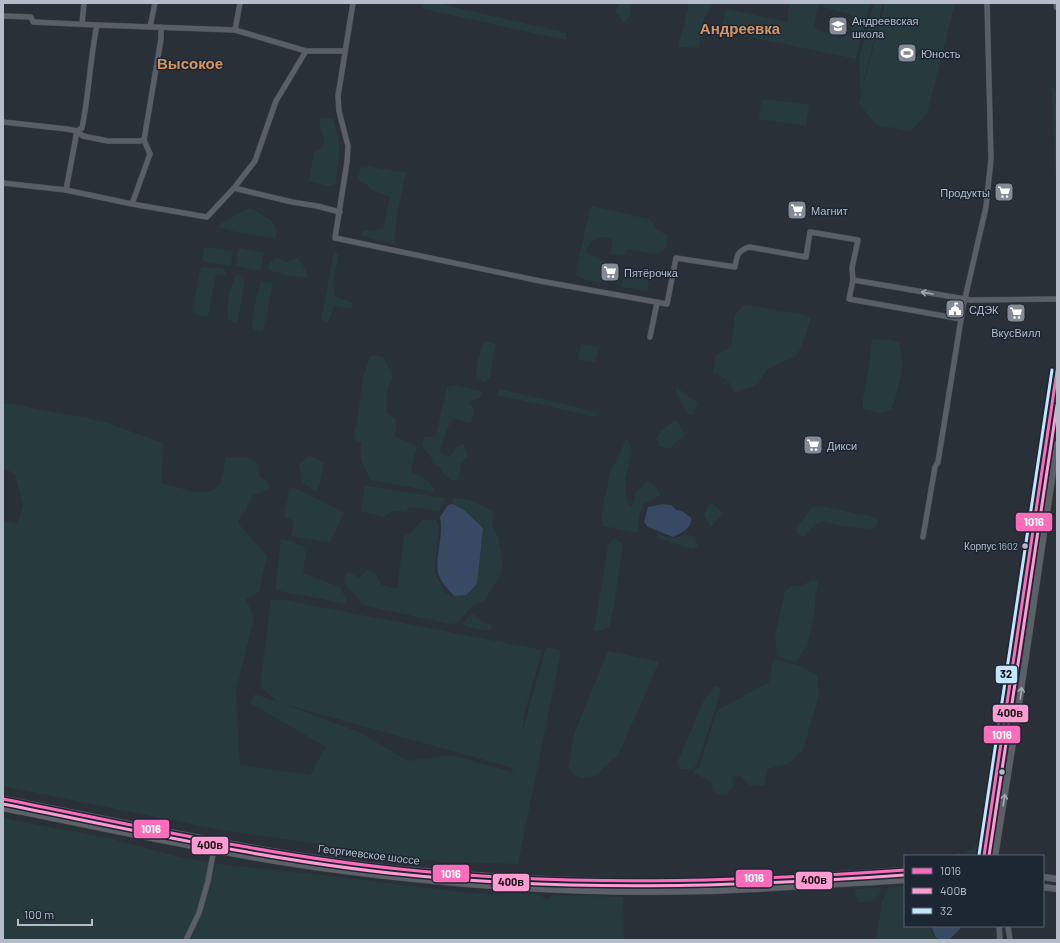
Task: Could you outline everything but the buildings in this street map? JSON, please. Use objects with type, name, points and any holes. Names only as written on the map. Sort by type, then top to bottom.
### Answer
[{"type":"main road","points":[[984,855],[1057,371]]},
{"type":"main road","points":[[995,855],[1057,444]]},
{"type":"main road","points":[[1028,571],[1031,570],[1038,573]]},
{"type":"main road","points":[[1021,614],[1028,617],[1032,616]]},
{"type":"main road","name":"Георгиевское шоссе","points":[[3,799],[308,857],[462,875],[540,880],[611,882],[702,881],[904,870]]},
{"type":"main road","name":"Георгиевское шоссе","points":[[3,808],[214,849],[335,869],[400,877],[500,886],[600,891],[704,891],[904,880]]},
{"type":"main road","points":[[1044,877],[1057,879]]},
{"type":"main road","points":[[1044,887],[1057,889]]},
{"type":"street","points":[[82,24],[84,3]]},
{"type":"street","points":[[150,27],[155,3]]},
{"type":"street","points":[[235,30],[240,3]]},
{"type":"street","points":[[353,3],[338,96],[339,111],[348,146],[340,212],[335,238],[540,281],[667,304],[676,258],[735,268],[737,254],[742,249],[748,247],[806,257],[810,232],[858,240],[852,268],[853,280],[849,299],[961,319]]},
{"type":"street","points":[[923,537],[935,467],[938,462],[961,319],[986,207],[991,159],[987,3]]},
{"type":"street","points":[[3,16],[31,17],[33,22],[235,30],[306,51],[345,51]]},
{"type":"street","points":[[66,190],[77,131],[82,128],[86,108],[92,47],[97,25]]},
{"type":"street","points":[[132,204],[150,154],[144,140],[161,39],[161,27]]},
{"type":"street","points":[[3,183],[66,190],[132,204],[207,217],[234,188],[255,161],[276,101],[306,51]]},
{"type":"street","points":[[3,122],[50,126],[77,131],[84,136],[108,142],[144,140]]},
{"type":"street","points":[[234,188],[340,212]]},
{"type":"street","points":[[853,280],[966,299],[1057,299]]},
{"type":"street","points":[[650,337],[657,303]]},
{"type":"street","points":[[186,940],[199,913],[208,881],[214,849],[229,843]]},
{"type":"street","points":[[832,875],[838,880],[834,885]]},
{"type":"street","points":[[999,927],[1000,940]]},
{"type":"street","points":[[1008,927],[1010,940]]},
{"type":"green space","points":[[423,3],[443,3],[445,5],[566,33],[566,40],[423,9]]},
{"type":"green space","points":[[621,3],[631,3],[631,15],[624,23],[615,11]]},
{"type":"green space","points":[[688,3],[713,3],[704,19],[699,48],[678,47],[688,9]]},
{"type":"green space","points":[[790,3],[818,3],[814,28],[839,38],[851,34],[852,15],[823,7],[824,3],[870,3],[856,59],[721,31],[726,9],[787,22]]},
{"type":"green space","points":[[874,3],[883,3],[861,92],[859,60]]},
{"type":"green space","name":"Юность","points":[[885,3],[955,3],[927,114],[911,131],[876,125],[859,103]]},
{"type":"green space","points":[[1052,86],[1054,86],[1057,97],[1057,214]]},
{"type":"green space","points":[[762,99],[809,104],[806,126],[759,119]]},
{"type":"green space","points":[[319,118],[333,118],[339,142],[336,184],[327,186],[309,181],[314,151],[323,148],[324,138],[320,128]]},
{"type":"green space","points":[[361,165],[406,173],[398,209],[394,244],[360,235],[363,231],[383,229],[390,197],[370,189],[358,179]]},
{"type":"green space","points":[[591,206],[649,219],[656,229],[667,235],[666,247],[658,254],[628,249],[623,256],[610,254],[613,238],[600,237],[594,240],[586,250],[588,254],[605,261],[601,283],[584,279],[576,275]]},
{"type":"green space","points":[[248,208],[253,209],[272,221],[277,230],[275,238],[219,228],[220,224]]},
{"type":"green space","points":[[204,247],[233,251],[231,266],[202,261]]},
{"type":"green space","points":[[240,248],[264,253],[261,271],[237,266],[238,251]]},
{"type":"green space","points":[[334,252],[339,255],[333,283],[335,296],[353,303],[351,309],[334,306],[328,323],[321,320]]},
{"type":"green space","points":[[277,258],[287,262],[298,258],[306,270],[307,278],[268,270],[270,262]]},
{"type":"green space","points":[[201,267],[223,268],[227,275],[216,274],[208,317],[199,316],[192,311]]},
{"type":"green space","points":[[237,274],[244,277],[245,281],[236,324],[228,319],[227,308],[230,290]]},
{"type":"green space","points":[[624,275],[649,281],[647,291],[621,287]]},
{"type":"green space","points":[[261,281],[273,283],[263,332],[254,330],[252,326],[256,299]]},
{"type":"green space","points":[[744,305],[806,315],[811,319],[797,355],[768,369],[754,387],[734,393],[731,385],[726,380],[713,373],[716,355],[732,346],[735,315]]},
{"type":"green space","points":[[872,339],[899,342],[903,364],[896,396],[891,410],[879,413],[863,408],[863,398]]},
{"type":"green space","points":[[484,341],[496,344],[490,378],[484,382],[476,378],[477,363]]},
{"type":"green space","points":[[581,344],[599,347],[595,363],[578,360]]},
{"type":"green space","points":[[374,355],[383,357],[393,377],[388,390],[387,413],[396,419],[395,437],[417,446],[411,470],[413,473],[426,480],[436,492],[370,480],[360,453],[362,443],[355,440],[353,435],[357,422],[363,378],[370,356]]},
{"type":"green space","points":[[456,385],[482,392],[480,398],[469,402],[474,410],[471,423],[454,419],[448,427],[440,450],[443,455],[449,456],[453,453],[456,447],[464,444],[468,457],[460,463],[461,471],[458,479],[452,481],[441,471],[442,468],[437,465],[422,446],[424,437],[436,436],[447,387]]},
{"type":"green space","points":[[676,387],[698,403],[692,415],[687,414],[676,392]]},
{"type":"green space","points":[[499,389],[597,412],[596,417],[498,395]]},
{"type":"green space","points":[[1057,395],[1057,418],[1035,567],[1032,567]]},
{"type":"green space","points":[[3,404],[11,404],[102,421],[163,443],[161,483],[195,492],[210,492],[220,484],[226,458],[247,457],[257,462],[260,477],[268,482],[269,490],[253,495],[247,506],[247,510],[241,515],[238,523],[267,556],[259,592],[246,599],[254,618],[236,691],[240,765],[310,775],[326,747],[250,703],[255,694],[278,702],[260,686],[271,600],[284,600],[542,650],[525,711],[522,733],[546,647],[561,651],[518,864],[427,860],[221,830],[3,786],[3,521],[17,524],[23,505],[15,474],[3,468]],"holes":[[[284,704],[513,768],[512,772],[451,755],[408,761],[359,732]]]},
{"type":"green space","points":[[674,421],[677,421],[685,435],[668,449],[659,446],[656,439],[661,431]]},
{"type":"green space","points":[[627,437],[632,451],[625,480],[626,502],[632,507],[636,492],[648,481],[654,485],[661,495],[645,503],[639,516],[638,533],[603,526],[601,518],[611,468],[617,461]]},
{"type":"green space","points":[[309,456],[324,462],[320,483],[316,491],[301,482],[302,474],[299,469],[299,464]]},
{"type":"green space","points":[[365,485],[445,498],[440,511],[410,507],[406,512],[392,511],[384,517],[360,511]]},
{"type":"green space","points":[[293,487],[344,512],[330,543],[291,536],[294,521],[284,517],[289,491]]},
{"type":"green space","points":[[452,498],[470,500],[495,512],[492,526],[498,537],[502,555],[502,573],[484,601],[471,607],[457,623],[450,624],[362,605],[343,582],[347,571],[359,578],[367,570],[375,573],[382,585],[397,589],[404,536],[413,531],[422,520],[436,520],[439,527],[434,572],[446,593],[454,596],[464,510],[453,504]]},
{"type":"green space","points":[[710,502],[724,513],[711,527],[704,515]]},
{"type":"green space","points":[[818,506],[869,516],[878,520],[877,526],[872,530],[837,525],[824,521],[815,524],[805,536],[801,536],[797,533],[796,528],[812,508]]},
{"type":"green space","points":[[658,533],[670,538],[688,534],[694,538],[698,546],[693,549],[657,538]]},
{"type":"green space","points":[[281,538],[303,546],[306,553],[303,573],[340,587],[347,601],[346,604],[275,590]]},
{"type":"green space","points":[[614,538],[623,544],[614,606],[609,627],[597,632],[594,630],[608,545]]},
{"type":"green space","points":[[812,580],[818,581],[815,611],[807,645],[797,661],[792,661],[777,656],[775,637],[785,591],[791,586],[801,586]]},
{"type":"green space","points":[[473,614],[481,621],[492,625],[491,630],[480,630],[463,625],[466,619]]},
{"type":"green space","points":[[1024,619],[1027,619],[991,855],[988,855]]},
{"type":"green space","points":[[608,651],[659,662],[618,756],[596,775],[584,778],[573,774],[568,768],[574,734]]},
{"type":"green space","points":[[773,659],[798,665],[817,675],[819,695],[803,750],[788,764],[767,769],[765,785],[751,786],[741,776],[733,777],[733,787],[726,795],[716,794],[710,781],[692,772],[699,767],[716,713],[720,709],[769,682]]},
{"type":"green space","points":[[715,686],[721,688],[715,711],[696,766],[691,770],[680,769],[677,763],[703,702]]},
{"type":"green space","points":[[3,801],[203,841],[203,843],[3,804]]},
{"type":"green space","points":[[3,818],[112,839],[179,857],[225,865],[315,874],[476,894],[532,894],[540,895],[547,900],[552,895],[623,897],[624,940],[3,940]]},
{"type":"green space","points":[[978,840],[980,840],[981,843],[978,855],[954,855],[958,852],[962,854],[975,847]]},
{"type":"green space","points":[[281,855],[441,876],[579,884],[706,884],[833,878],[833,880],[755,885],[625,888],[582,887],[495,883],[409,875],[324,864],[281,857]]},
{"type":"green space","points":[[904,886],[904,927],[929,927],[937,940],[876,940],[882,900],[890,887]]},
{"type":"green space","points":[[883,887],[879,896],[874,900],[859,903],[857,901],[856,889]]},
{"type":"water","points":[[453,504],[464,510],[483,528],[477,584],[466,595],[454,596],[441,579],[437,566],[441,531],[440,517],[448,505]]},
{"type":"water","points":[[663,504],[671,505],[676,510],[682,511],[691,518],[688,528],[673,537],[648,527],[644,522],[648,507]]},
{"type":"water","points":[[931,927],[961,928],[949,940],[936,938]]},
{"type":"transit line","name":"32","points":[[979,855],[1052,370]]},
{"type":"transit line","name":"1016","points":[[984,855],[1057,371]]},
{"type":"transit line","name":"400в","points":[[989,855],[1057,405]]},
{"type":"transit line","name":"1016","points":[[3,799],[249,848],[349,863],[462,875],[652,881],[715,880],[904,870]]},
{"type":"transit line","name":"400в","points":[[3,804],[249,853],[349,868],[462,880],[652,886],[715,885],[904,875]]},
{"type":"place","name":"Андреевская школа","points":[[838,26]]},
{"type":"place","name":"Юность","points":[[907,53]]},
{"type":"place","name":"Продукты","points":[[1004,192]]},
{"type":"place","name":"Магнит","points":[[797,210]]},
{"type":"place","name":"Пятёрочка","points":[[610,272]]},
{"type":"place","name":"СДЭК","points":[[955,309]]},
{"type":"place","name":"ВкусВилл","points":[[1016,313]]},
{"type":"place","name":"Дикси","points":[[813,445]]},
{"type":"place","name":"Корпус 1602","points":[[1025,546]]},
{"type":"district","name":"Андреевка","points":[[740,28]]},
{"type":"district","name":"Высокое","points":[[190,63]]}]
